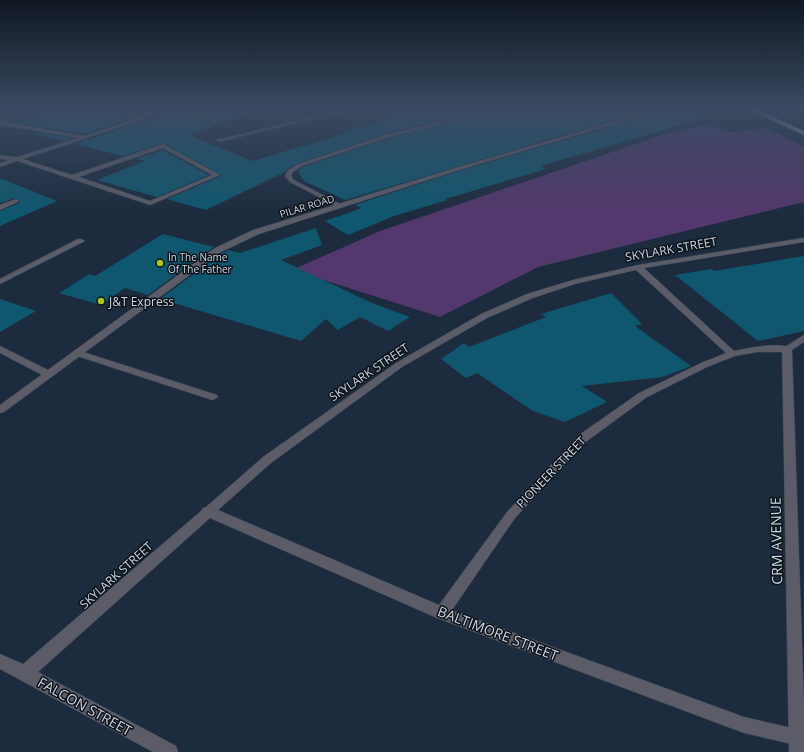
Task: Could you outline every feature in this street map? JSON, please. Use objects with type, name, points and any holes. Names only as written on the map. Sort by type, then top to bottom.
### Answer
[{"type":"street","points":[[0,165],[66,144]]},
{"type":"street","points":[[340,206],[292,181],[288,176],[290,171],[300,166],[364,144]]},
{"type":"street","name":"PILAR ROAD","points":[[0,410],[218,250],[256,232],[542,144]]},
{"type":"street","points":[[0,157],[16,160],[74,177],[150,203],[217,175],[163,146],[74,177]]},
{"type":"street","points":[[0,208],[16,201]]},
{"type":"street","points":[[0,282],[81,240]]},
{"type":"street","name":"SKYLARK STREET","points":[[25,672],[267,460],[399,365],[484,316],[530,296],[573,282],[638,267],[804,240]]},
{"type":"street","points":[[638,267],[732,354]]},
{"type":"street","points":[[787,349],[804,338]]},
{"type":"street","points":[[0,349],[48,374]]},
{"type":"street","name":"PIONEER STREET","points":[[442,612],[510,515],[583,438],[644,395],[704,366],[732,354],[757,349],[787,349]]},
{"type":"street","name":"CRM AVENUE","points":[[787,349],[797,745]]},
{"type":"street","points":[[77,353],[213,397]]},
{"type":"street","name":"BALTIMORE STREET","points":[[207,511],[442,612],[797,745]]},
{"type":"street","name":"FALCON STREET","points":[[0,661],[25,672],[170,752]]},
{"type":"shaded area","points":[[636,144],[798,144],[804,147],[804,202],[538,267],[440,317],[292,270],[380,231]]},
{"type":"building","points":[[75,144],[161,144],[123,156]]},
{"type":"building","points":[[166,144],[211,144],[253,161],[309,144],[355,144],[298,163],[287,169],[285,172],[206,210],[167,199],[221,175]]},
{"type":"building","points":[[371,144],[533,144],[345,200],[304,181],[298,171],[303,167]]},
{"type":"building","points":[[551,144],[616,144],[540,166],[546,169],[394,216],[348,235],[325,221],[362,208],[355,205],[456,172]]},
{"type":"building","points":[[163,150],[209,175],[157,197],[97,180],[145,161],[136,159]]},
{"type":"building","points":[[0,178],[57,201],[0,226],[0,211],[19,203],[20,201],[15,198],[0,203]]},
{"type":"building","points":[[316,228],[322,245],[281,260],[372,303],[410,317],[388,331],[360,317],[338,330],[326,319],[301,341],[160,299],[222,253],[229,250],[240,253]]},
{"type":"building","points":[[163,234],[214,247],[148,295],[125,288],[101,305],[59,293],[89,274],[95,276]]},
{"type":"building","points":[[804,256],[804,331],[758,341],[675,275],[711,269],[714,271]]},
{"type":"building","points":[[611,293],[642,324],[635,326],[691,366],[663,377],[582,386],[607,402],[565,422],[533,411],[477,373],[466,378],[441,359],[464,343],[469,347],[546,317],[541,314]]},
{"type":"building","points":[[0,299],[36,311],[0,332]]},
{"type":"place","name":"In The Name Of The Father","points":[[160,263]]},
{"type":"place","name":"J&T Express","points":[[101,301]]}]
